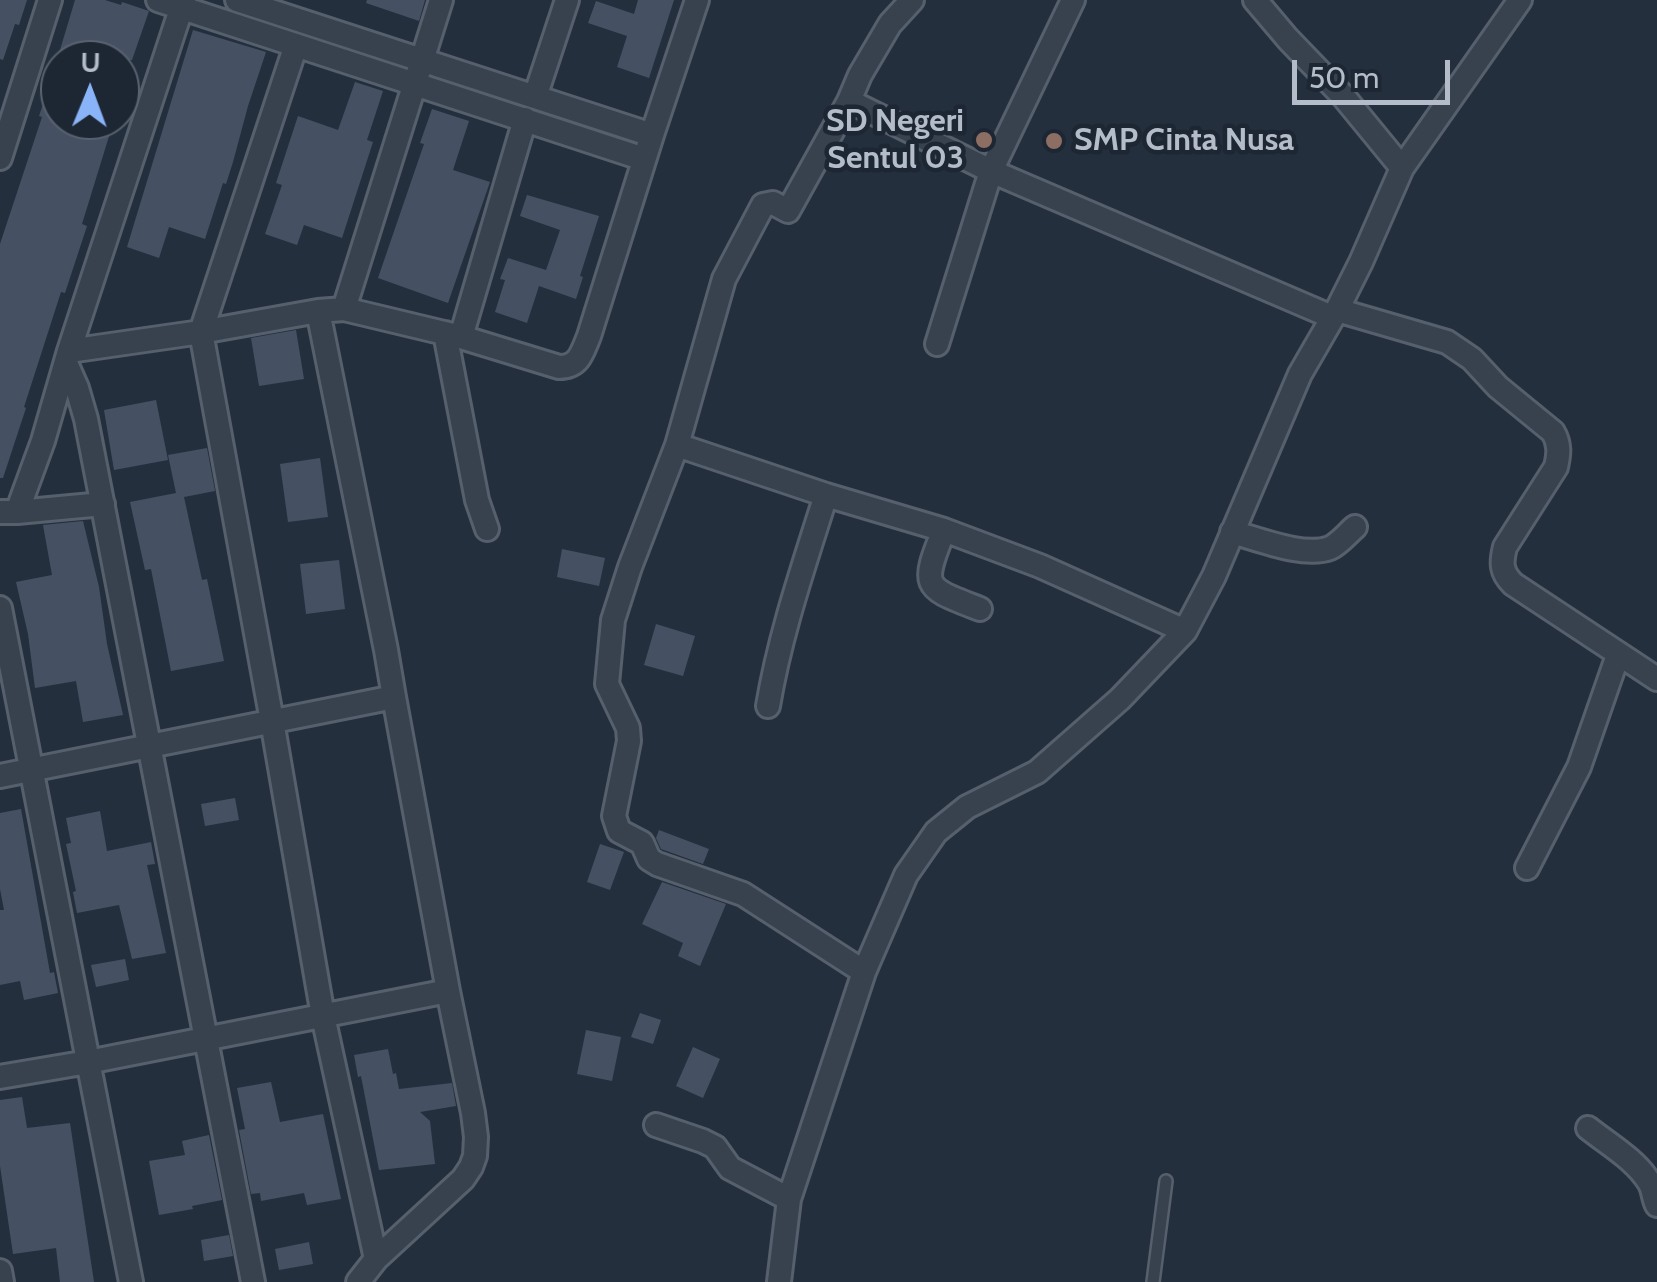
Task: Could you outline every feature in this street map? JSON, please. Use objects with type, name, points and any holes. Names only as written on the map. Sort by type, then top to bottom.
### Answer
[{"type":"street","points":[[0,158],[50,0]]},
{"type":"street","points":[[158,0],[182,4],[414,84],[652,135]]},
{"type":"street","points":[[237,0],[308,11],[644,159]]},
{"type":"street","points":[[344,309],[441,0]]},
{"type":"street","points":[[488,530],[477,500],[453,335],[567,0]]},
{"type":"street","points":[[68,357],[344,309],[453,335],[559,367],[576,363],[589,336],[697,0]]},
{"type":"street","points":[[864,972],[743,894],[657,864],[642,843],[616,827],[614,816],[629,741],[628,728],[606,684],[613,620],[677,445],[724,279],[763,204],[772,203],[788,211],[860,75],[890,24],[912,0]]},
{"type":"street","points":[[937,344],[991,171],[1073,0]]},
{"type":"street","points":[[1255,0],[1343,96],[1402,168]]},
{"type":"street","points":[[779,1282],[790,1200],[864,972],[906,875],[936,832],[968,807],[1037,772],[1120,699],[1185,631],[1214,576],[1300,374],[1361,262],[1402,168],[1520,0]]},
{"type":"street","points":[[9,512],[43,441],[182,4]]},
{"type":"street","points":[[296,45],[201,332],[322,1016],[376,1259]]},
{"type":"street","points":[[849,102],[991,171],[1335,314],[1448,342],[1472,359],[1498,387],[1553,432],[1558,441],[1556,467],[1505,547],[1504,576],[1657,679]]},
{"type":"street","points":[[318,311],[386,650],[473,1113],[476,1147],[471,1167],[462,1179],[376,1259],[358,1282]]},
{"type":"street","points":[[68,357],[86,418],[253,1282]]},
{"type":"street","points":[[677,445],[826,496],[944,530],[1040,566],[1185,631]]},
{"type":"street","points":[[768,706],[784,627],[826,496]]},
{"type":"street","points":[[9,512],[102,504]]},
{"type":"street","points":[[1232,532],[1304,551],[1332,547],[1355,527]]},
{"type":"street","points":[[944,530],[933,556],[932,586],[939,593],[980,610]]},
{"type":"street","points":[[0,608],[132,1282]]},
{"type":"street","points":[[1527,868],[1579,767],[1618,655]]},
{"type":"street","points":[[0,776],[394,697]]},
{"type":"street","points":[[0,1077],[448,992]]},
{"type":"street","points":[[656,1125],[716,1147],[730,1168],[790,1200]]},
{"type":"street","points":[[1588,1128],[1639,1170],[1652,1188],[1657,1205]]},
{"type":"street","points":[[0,1271],[2,1282]]},
{"type":"lane","points":[[1153,1282],[1166,1182]]},
{"type":"building","points":[[0,0],[27,0],[3,60],[0,59]]},
{"type":"building","points":[[75,0],[105,0],[121,5],[122,2],[149,11],[139,40],[63,40]]},
{"type":"building","points":[[425,0],[419,21],[366,3]]},
{"type":"building","points":[[638,0],[674,0],[649,78],[617,67],[627,36],[588,23],[596,1],[634,14]]},
{"type":"building","points":[[193,30],[266,52],[205,239],[169,227],[159,258],[127,247]]},
{"type":"building","points":[[355,82],[383,91],[367,140],[373,142],[342,238],[304,225],[297,245],[265,234],[282,185],[276,183],[298,116],[338,130]]},
{"type":"building","points":[[432,109],[469,121],[453,170],[490,182],[448,303],[378,278],[424,144],[420,143]]},
{"type":"building","points":[[40,123],[40,140],[108,140],[82,224],[87,226],[65,293],[61,292],[3,478],[0,478],[0,244]]},
{"type":"building","points":[[527,195],[599,216],[576,299],[539,286],[527,323],[495,312],[505,280],[500,279],[508,258],[546,270],[560,230],[520,216]]},
{"type":"building","points":[[296,330],[304,379],[259,386],[251,338]]},
{"type":"building","points":[[156,400],[168,460],[114,470],[104,410]]},
{"type":"building","points":[[207,448],[215,491],[184,497],[224,661],[171,671],[151,569],[145,570],[130,502],[176,493],[168,455]]},
{"type":"building","points":[[320,458],[328,517],[288,522],[280,464]]},
{"type":"building","points":[[83,521],[123,715],[83,722],[76,681],[35,688],[16,582],[52,575],[43,525]]},
{"type":"building","points":[[562,549],[605,558],[599,586],[557,577]]},
{"type":"building","points":[[339,560],[345,609],[306,614],[300,564]]},
{"type":"building","points":[[656,624],[695,636],[683,676],[644,665]]},
{"type":"building","points":[[235,798],[239,820],[205,826],[201,804]]},
{"type":"building","points":[[21,809],[50,973],[54,972],[58,993],[24,1000],[20,981],[0,985],[0,910],[4,910],[0,889],[0,813]]},
{"type":"building","points":[[100,811],[107,851],[151,842],[155,864],[147,865],[166,953],[132,959],[119,905],[77,913],[66,818]]},
{"type":"building","points":[[659,830],[709,849],[703,864],[661,849],[656,838]]},
{"type":"building","points":[[600,844],[624,852],[610,890],[587,882]]},
{"type":"building","points":[[662,882],[726,904],[700,966],[678,956],[683,943],[642,924]]},
{"type":"building","points":[[125,959],[129,980],[96,987],[91,965]]},
{"type":"building","points":[[640,1013],[661,1020],[653,1044],[631,1037]]},
{"type":"building","points":[[586,1030],[621,1037],[612,1081],[577,1074]]},
{"type":"building","points":[[693,1047],[720,1059],[703,1098],[676,1086]]},
{"type":"building","points":[[388,1049],[399,1089],[452,1083],[456,1106],[420,1112],[430,1121],[435,1164],[379,1170],[354,1055]]},
{"type":"building","points":[[271,1082],[280,1122],[323,1114],[341,1199],[307,1205],[304,1193],[261,1201],[260,1193],[251,1194],[239,1130],[245,1129],[237,1088]]},
{"type":"building","points":[[22,1097],[27,1128],[70,1123],[94,1282],[60,1282],[56,1248],[13,1254],[0,1166],[0,1100]]},
{"type":"building","points":[[209,1135],[222,1200],[159,1215],[149,1161],[185,1155],[182,1141]]},
{"type":"building","points":[[229,1235],[233,1256],[204,1261],[201,1240]]},
{"type":"building","points":[[309,1242],[313,1264],[279,1270],[275,1249]]},
{"type":"place","name":"SD Negeri Sentul 03","points":[[984,140]]},
{"type":"place","name":"SMP Cinta Nusa","points":[[1054,141]]}]
